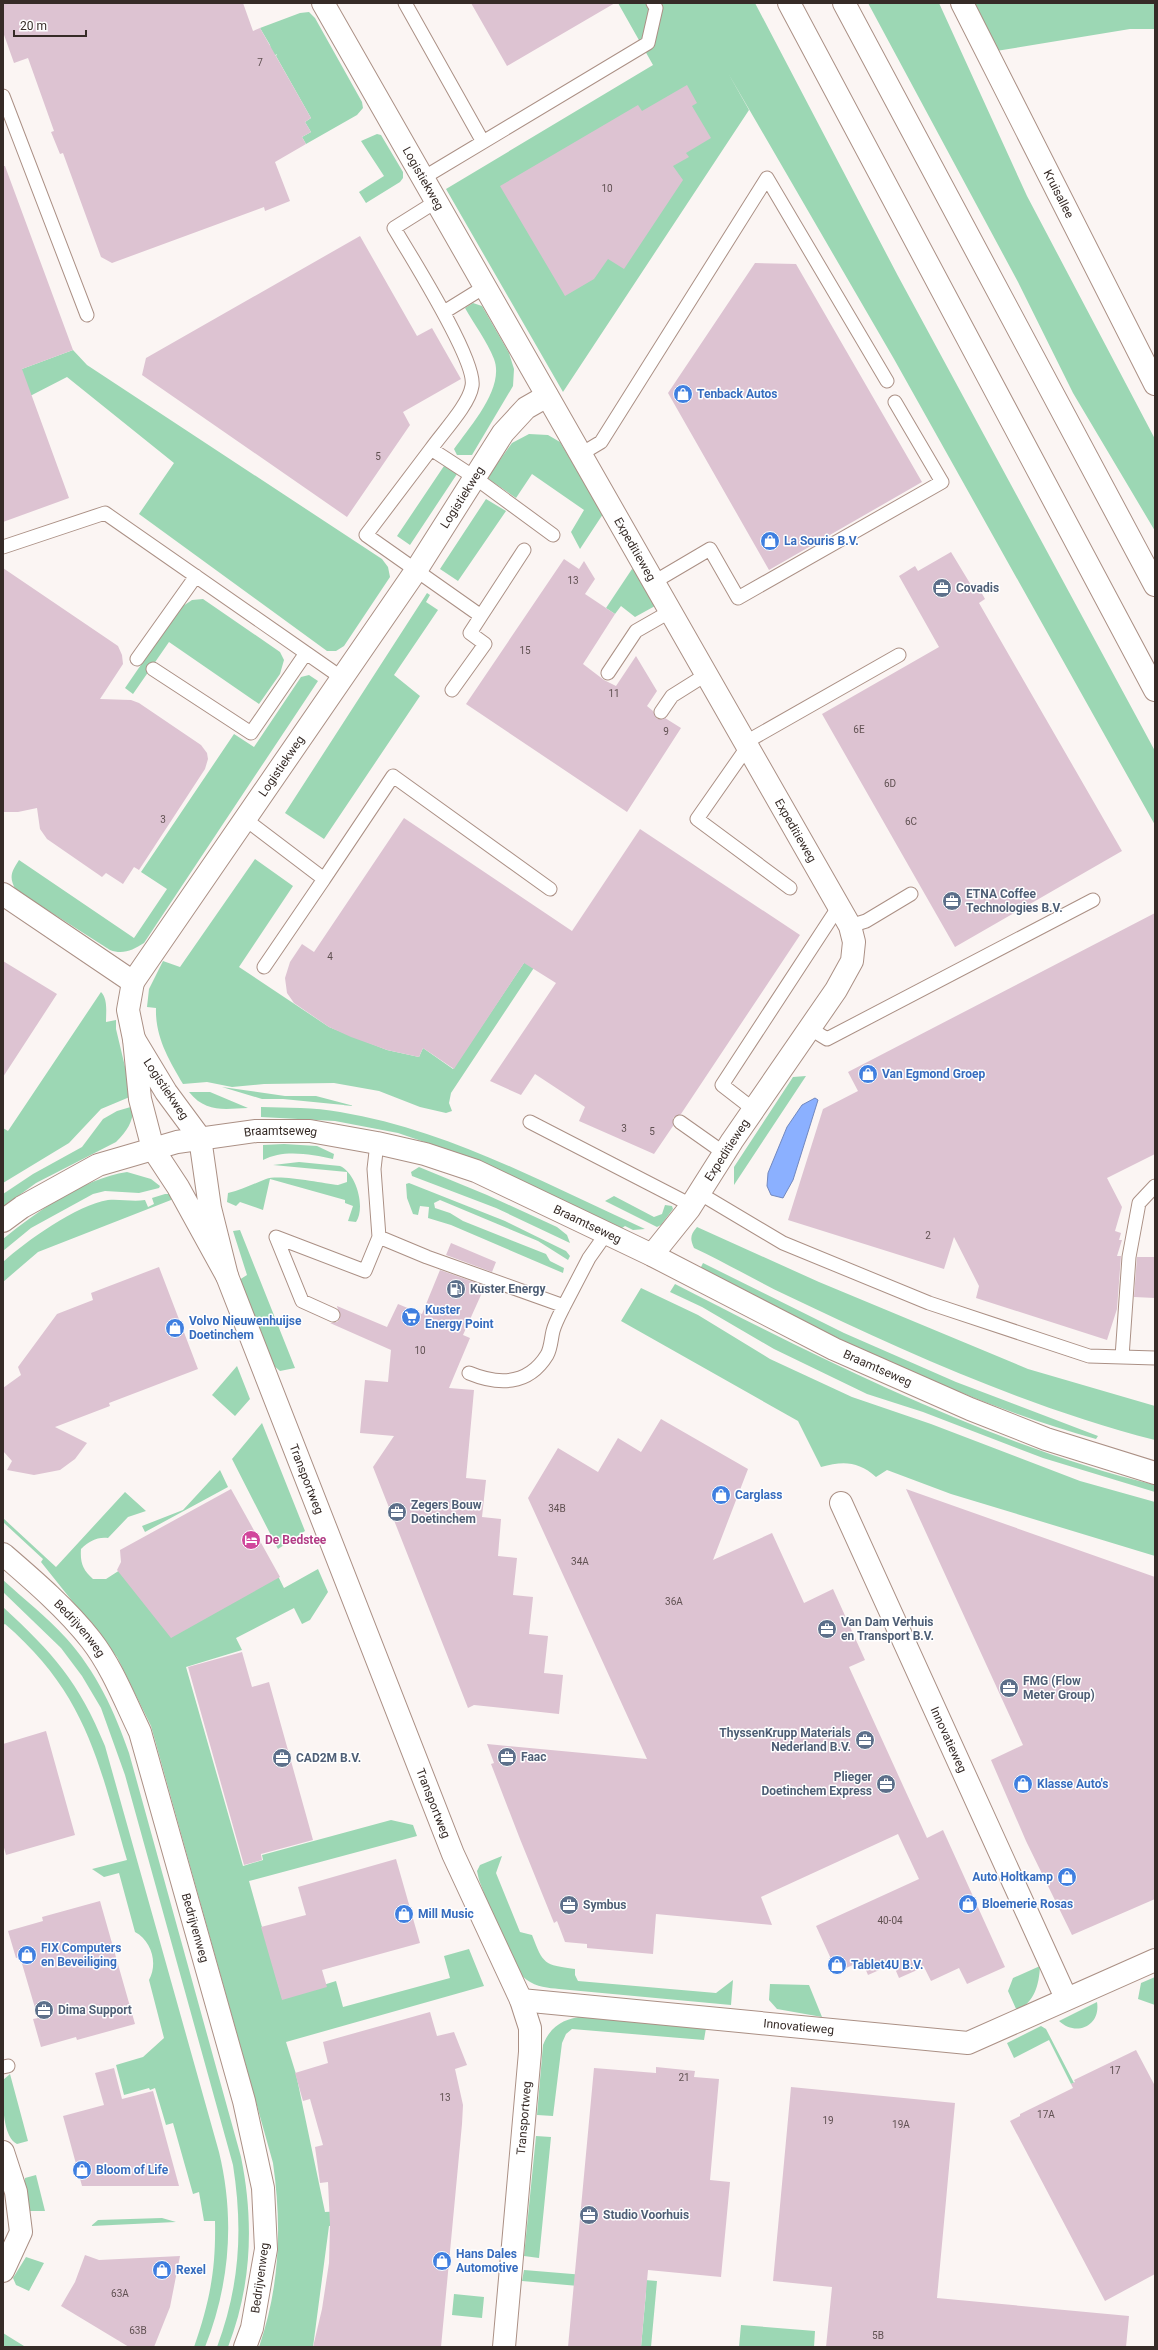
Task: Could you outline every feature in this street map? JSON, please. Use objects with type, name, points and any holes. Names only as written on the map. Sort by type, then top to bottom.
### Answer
[{"type":"main road","name":"Logistiekweg","points":[[154,1148],[140,1099],[134,1039],[128,1010],[133,982],[415,572],[503,433],[526,408],[547,396],[486,286],[323,3]]},
{"type":"main road","points":[[789,3],[1155,690]]},
{"type":"main road","points":[[844,3],[1155,585]]},
{"type":"main road","name":"Kruisallee","points":[[962,3],[1155,384]]},
{"type":"main road","name":"Expeditieweg","points":[[547,396],[839,906],[850,926],[854,942],[852,961],[836,990],[753,1109],[695,1199],[652,1255]]},
{"type":"main road","points":[[3,894],[133,982]]},
{"type":"main road","name":"Logistiekweg","points":[[134,1039],[166,1092],[200,1138]]},
{"type":"main road","name":"Braamtseweg","points":[[3,1221],[22,1207],[98,1165],[154,1148],[200,1138],[256,1131],[310,1131],[377,1143],[425,1154],[476,1171],[652,1255],[834,1349],[897,1378],[1046,1439],[1155,1473]]},
{"type":"main road","name":"Transportweg","points":[[200,1138],[210,1208],[227,1276],[453,1854],[521,2000],[530,2028],[530,2052],[504,2347]]},
{"type":"main road","name":"Transportweg","points":[[154,1148],[178,1187],[227,1276]]},
{"type":"main road","name":"Innovatieweg","points":[[841,1503],[1066,1998]]},
{"type":"main road","name":"Bedrijvenweg","points":[[3,1554],[38,1585],[91,1640],[116,1679],[140,1732],[244,2100],[263,2188],[266,2248],[252,2328],[245,2347]]},
{"type":"main road","name":"Innovatieweg","points":[[521,2000],[968,2043],[1066,1998],[1155,1960]]},
{"type":"main road","points":[[3,2152],[16,2192],[21,2232],[3,2271]]},
{"type":"lane","points":[[405,3],[483,142]]},
{"type":"lane","points":[[423,178],[648,43],[656,8],[653,3]]},
{"type":"lane","points":[[3,96],[87,316]]},
{"type":"lane","points":[[581,454],[601,442],[767,178],[887,381]]},
{"type":"lane","points":[[437,201],[394,228],[444,312],[473,373],[472,387],[464,403],[366,535],[415,572],[481,616]]},
{"type":"lane","points":[[444,312],[486,286]]},
{"type":"lane","points":[[654,582],[710,549],[738,598],[942,482],[895,402]]},
{"type":"lane","points":[[431,449],[553,535]]},
{"type":"lane","points":[[3,548],[106,513],[342,678]]},
{"type":"lane","points":[[452,690],[485,644],[470,633],[524,550]]},
{"type":"lane","points":[[137,659],[196,576]]},
{"type":"lane","points":[[608,673],[636,631],[671,611]]},
{"type":"lane","points":[[153,669],[251,733],[306,653]]},
{"type":"lane","points":[[790,888],[697,819],[747,744],[899,655]]},
{"type":"lane","points":[[661,712],[672,696],[707,674]]},
{"type":"lane","points":[[264,967],[393,776],[550,889]]},
{"type":"lane","points":[[245,819],[324,879]]},
{"type":"lane","points":[[850,926],[866,921],[911,894]]},
{"type":"lane","points":[[809,1028],[827,1039],[1093,900]]},
{"type":"lane","points":[[753,1109],[722,1085],[839,906]]},
{"type":"lane","points":[[530,1122],[695,1199],[783,1243],[929,1303],[1090,1356],[1155,1358]]},
{"type":"lane","points":[[680,1122],[724,1153]]},
{"type":"lane","points":[[334,1315],[302,1301],[276,1237],[365,1271],[379,1237],[374,1169],[377,1143]]},
{"type":"lane","points":[[1122,1357],[1129,1257],[1133,1234],[1139,1204],[1155,1186]]},
{"type":"lane","points":[[468,1373],[497,1382],[518,1379],[530,1373],[547,1355],[553,1331],[564,1306],[589,1258],[606,1234]]},
{"type":"lane","points":[[379,1237],[427,1257],[564,1306]]},
{"type":"green space","points":[[618,3],[755,3],[898,276],[1155,751],[1155,825],[894,359],[728,73],[749,110],[563,392],[446,189],[653,65]]},
{"type":"green space","points":[[868,3],[939,3],[1027,196],[1155,439],[1155,531],[1073,393],[1018,282]]},
{"type":"green space","points":[[968,3],[1155,3],[1155,29],[1130,29],[990,52]]},
{"type":"green space","points":[[309,12],[315,18],[362,102],[363,108],[357,115],[306,144],[302,137],[311,132],[305,122],[311,118],[276,56],[277,54],[272,57],[270,45],[260,28],[300,13]]},
{"type":"green space","points":[[377,134],[381,135],[403,172],[403,178],[400,182],[366,203],[359,192],[384,176],[361,141]]},
{"type":"green space","points":[[473,303],[482,306],[509,353],[514,369],[513,386],[472,455],[457,455],[454,449],[477,418],[495,382],[496,370],[494,359],[465,308]]},
{"type":"green space","points":[[73,350],[87,365],[382,559],[388,567],[390,577],[344,646],[336,651],[327,651],[139,514],[174,463],[67,377],[32,395],[3,406],[3,376]]},
{"type":"green space","points":[[529,434],[548,435],[560,442],[603,514],[580,549],[571,532],[584,510],[532,474],[516,498],[487,478],[512,443]]},
{"type":"green space","points":[[444,466],[457,474],[410,545],[397,536]]},
{"type":"green space","points":[[486,499],[506,511],[458,581],[440,569]]},
{"type":"green space","points":[[632,569],[637,571],[655,606],[635,617],[621,606],[615,614],[606,608]]},
{"type":"green space","points":[[427,593],[430,595],[426,602],[438,610],[394,675],[420,696],[324,839],[285,813]]},
{"type":"green space","points":[[203,599],[280,652],[284,660],[280,674],[259,704],[169,642],[133,694],[125,688],[180,608],[192,600]]},
{"type":"green space","points":[[309,675],[318,681],[144,943],[136,948],[124,952],[110,950],[16,890],[12,881],[12,874],[19,860],[134,938],[167,889],[141,872],[234,734],[254,747],[301,677]]},
{"type":"green space","points":[[255,859],[293,886],[239,967],[329,1027],[387,1050],[419,1057],[423,1048],[453,1069],[552,921],[561,927],[451,1093],[449,1103],[452,1111],[446,1113],[420,1107],[379,1091],[334,1083],[264,1084],[232,1087],[207,1082],[183,1084],[168,1057],[160,1038],[156,1019],[156,1008],[147,1007],[149,989],[163,961],[180,967]]},
{"type":"green space","points":[[101,992],[106,1002],[106,1022],[116,1020],[116,1029],[132,1096],[101,1109],[69,1143],[3,1183],[3,1128],[8,1131]]},
{"type":"green space","points":[[806,1076],[734,1185],[734,1167],[793,1077]]},
{"type":"green space","points":[[222,1087],[285,1096],[316,1096],[354,1106],[283,1099],[262,1099]]},
{"type":"green space","points":[[189,1092],[210,1092],[248,1108],[223,1109],[209,1107],[195,1099]]},
{"type":"green space","points":[[134,1106],[129,1126],[116,1142],[36,1183],[3,1207],[3,1194],[33,1174],[82,1147],[103,1119],[117,1111]]},
{"type":"green space","points":[[261,1107],[330,1110],[380,1120],[420,1132],[496,1160],[645,1229],[633,1230],[625,1226],[622,1228],[454,1152],[398,1133],[335,1121],[261,1117]]},
{"type":"green space","points":[[284,1144],[317,1146],[334,1154],[333,1159],[306,1154],[279,1154],[263,1160],[263,1145]]},
{"type":"green space","points":[[299,1162],[340,1166],[346,1170],[355,1183],[360,1200],[359,1216],[356,1222],[348,1221],[353,1206],[345,1203],[345,1200],[270,1179],[263,1210],[240,1202],[236,1206],[227,1202],[228,1193],[272,1178],[290,1178],[338,1185],[347,1182],[347,1172],[273,1165]]},
{"type":"green space","points":[[419,1167],[487,1195],[557,1227],[567,1235],[570,1243],[496,1208],[412,1176],[411,1172]]},
{"type":"green space","points":[[127,1172],[151,1179],[160,1186],[159,1188],[139,1193],[105,1191],[93,1194],[31,1228],[3,1251],[3,1239],[46,1207],[94,1181]]},
{"type":"green space","points":[[409,1183],[505,1221],[566,1251],[570,1256],[568,1260],[538,1241],[440,1200],[434,1203],[435,1208],[450,1213],[463,1221],[546,1254],[550,1261],[564,1268],[563,1273],[451,1225],[428,1218],[429,1207],[420,1206],[418,1215],[413,1214],[407,1198],[406,1184]]},
{"type":"green space","points":[[169,1194],[173,1198],[38,1252],[3,1282],[3,1262],[38,1234],[67,1216],[96,1203],[108,1200],[145,1200],[148,1207],[154,1204],[152,1198]]},
{"type":"green space","points":[[614,1196],[654,1217],[662,1214],[665,1205],[672,1206],[673,1209],[661,1225],[657,1227],[605,1201]]},
{"type":"green space","points":[[697,1227],[819,1282],[1028,1369],[1155,1406],[1155,1440],[1107,1427],[1013,1395],[876,1337],[774,1289],[694,1248],[691,1237]]},
{"type":"green space","points":[[240,1230],[295,1368],[280,1371],[273,1365],[239,1280],[247,1275],[233,1231]]},
{"type":"green space","points":[[703,1263],[844,1333],[956,1382],[1098,1436],[1096,1439],[1046,1424],[947,1387],[897,1366],[800,1320],[706,1272],[701,1267]]},
{"type":"green space","points":[[675,1284],[790,1342],[910,1398],[1032,1448],[1093,1468],[1155,1485],[1155,1492],[1043,1458],[923,1412],[867,1394],[774,1349],[702,1307],[670,1292]]},
{"type":"green space","points":[[641,1288],[698,1315],[770,1359],[852,1397],[931,1424],[1080,1481],[1155,1502],[1155,1556],[951,1494],[887,1470],[876,1477],[856,1465],[843,1463],[821,1467],[798,1421],[621,1321]]},
{"type":"green space","points":[[237,1366],[250,1399],[235,1416],[212,1395]]},
{"type":"green space","points":[[262,1423],[305,1531],[278,1549],[232,1459]]},
{"type":"green space","points":[[220,1470],[228,1487],[145,1532],[142,1526],[183,1510]]},
{"type":"green space","points":[[125,1492],[146,1511],[128,1517],[108,1538],[93,1540],[81,1549],[83,1566],[93,1579],[106,1579],[120,1570],[278,1576],[284,1588],[318,1569],[328,1592],[310,1620],[302,1624],[294,1608],[236,1638],[242,1650],[186,1667],[243,1866],[263,1860],[262,1855],[391,1820],[413,1825],[417,1836],[249,1881],[282,1998],[336,1981],[343,2007],[450,1978],[444,1956],[469,1949],[484,1986],[286,2042],[296,2074],[325,2212],[432,2206],[452,2218],[329,2226],[313,2347],[259,2347],[271,2301],[277,2256],[278,2210],[273,2163],[151,1726],[117,1657],[41,1562],[43,1559],[3,1522],[3,1518],[56,1567]]},
{"type":"green space","points":[[3,1580],[59,1630],[87,1664],[104,1692],[129,1753],[241,2157],[245,2181],[249,2229],[246,2277],[236,2324],[228,2347],[217,2347],[231,2301],[237,2257],[238,2212],[233,2165],[125,1775],[101,1708],[82,1676],[61,1648],[3,1592]]},
{"type":"green space","points":[[3,1607],[36,1639],[63,1670],[85,1704],[105,1746],[219,2152],[227,2201],[227,2251],[225,2275],[220,2299],[205,2347],[194,2347],[211,2285],[215,2221],[204,2221],[199,2192],[193,2194],[173,2123],[166,2125],[155,2088],[150,2090],[149,2088],[124,2095],[116,2065],[143,2057],[164,2038],[149,1980],[153,1967],[152,1953],[146,1941],[135,1932],[119,1873],[104,1877],[92,1869],[127,1860],[107,1791],[86,1732],[72,1704],[55,1677],[33,1650],[5,1624],[3,1625]]},
{"type":"green space","points":[[502,1856],[496,1873],[520,1932],[532,1935],[539,1952],[546,1961],[557,1966],[575,1969],[575,1975],[578,1981],[716,1993],[733,1980],[731,2005],[551,1988],[538,1986],[527,1980],[512,1962],[499,1934],[477,1871],[480,1865]]},
{"type":"green space","points":[[1040,1966],[1039,1980],[1035,1992],[1028,2002],[1017,2011],[1008,1991],[1013,1978]]},
{"type":"green space","points":[[1155,1977],[1155,2005],[1138,1999],[1141,1983]]},
{"type":"green space","points":[[770,1984],[809,1985],[822,2017],[777,2009],[769,2000]]},
{"type":"green space","points":[[1097,2002],[1095,2017],[1091,2023],[1086,2026],[1073,2028],[1066,2026],[1059,2021]]},
{"type":"green space","points":[[584,2016],[706,2028],[704,2040],[572,2029],[566,2034],[562,2043],[553,2116],[537,2115],[543,2045],[546,2038],[554,2028],[564,2021]]},
{"type":"green space","points":[[1041,2026],[1046,2029],[1074,2083],[1071,2084],[1049,2040],[1014,2058],[1007,2043]]},
{"type":"green space","points":[[10,2074],[28,2141],[17,2144],[12,2140],[8,2133],[4,2115],[3,2080]]},
{"type":"green space","points":[[536,2136],[551,2137],[539,2258],[524,2256]]},
{"type":"green space","points":[[36,2175],[45,2211],[30,2211],[24,2190],[25,2178]]},
{"type":"green space","points":[[162,2218],[176,2222],[91,2226],[98,2220]]},
{"type":"green space","points":[[26,2257],[44,2263],[29,2291],[16,2285],[13,2278]]},
{"type":"green space","points":[[524,2270],[657,2281],[651,2347],[641,2347],[646,2292],[522,2281]]},
{"type":"green space","points":[[454,2294],[484,2297],[482,2318],[452,2315]]},
{"type":"green space","points":[[741,2325],[815,2331],[814,2347],[739,2347]]},
{"type":"green space","points":[[3,2333],[24,2346],[3,2347]]},
{"type":"water","points":[[815,1098],[818,1100],[793,1180],[783,1198],[771,1195],[767,1186],[768,1173],[787,1127],[802,1105]]},
{"type":"building","points":[[3,3],[243,3],[253,31],[260,28],[311,118],[305,122],[311,132],[302,137],[306,144],[275,162],[290,201],[265,211],[264,207],[112,263],[101,257],[63,153],[60,154],[51,132],[54,131],[28,58],[14,63],[3,32]]},
{"type":"building","points":[[471,3],[615,3],[507,66]]},
{"type":"building","points":[[687,85],[697,103],[692,106],[711,138],[686,153],[689,157],[673,166],[683,180],[624,269],[608,259],[594,279],[565,296],[500,186],[638,105],[642,111]]},
{"type":"building","points":[[3,166],[5,166],[73,350],[22,369],[69,498],[3,522]]},
{"type":"building","points":[[360,236],[417,336],[432,328],[461,379],[403,412],[410,425],[347,517],[142,375],[146,358]]},
{"type":"building","points":[[755,263],[796,264],[922,482],[769,570],[668,393]]},
{"type":"building","points":[[951,552],[971,585],[976,583],[985,599],[979,603],[1122,851],[955,947],[822,714],[939,647],[899,576],[915,566],[918,571]]},
{"type":"building","points":[[564,559],[579,569],[584,561],[595,579],[585,594],[615,614],[583,664],[604,680],[616,686],[636,656],[657,691],[647,706],[653,711],[657,719],[665,718],[681,728],[627,812],[466,704]]},
{"type":"building","points":[[3,568],[118,646],[122,655],[123,664],[100,699],[131,700],[139,703],[201,745],[207,753],[208,759],[205,769],[139,870],[134,867],[123,884],[106,873],[102,877],[47,839],[40,829],[37,808],[18,812],[3,812]]},
{"type":"building","points":[[404,818],[572,931],[640,829],[800,935],[681,1114],[673,1118],[673,1126],[654,1154],[579,1121],[585,1107],[535,1074],[521,1095],[490,1081],[556,983],[524,963],[454,1069],[423,1048],[419,1057],[387,1050],[351,1037],[329,1027],[294,1003],[287,993],[285,978],[290,962],[302,944],[314,952]]},
{"type":"building","points":[[1155,913],[1155,1154],[1107,1178],[1122,1207],[1115,1231],[1121,1233],[1119,1240],[1122,1240],[1117,1256],[1121,1256],[1117,1309],[1107,1340],[976,1298],[979,1286],[954,1237],[944,1269],[788,1220],[823,1109],[858,1091],[848,1072]]},
{"type":"building","points":[[3,961],[57,994],[3,1077]]},
{"type":"building","points":[[451,1243],[496,1262],[492,1272],[446,1255]]},
{"type":"building","points":[[1137,1257],[1155,1257],[1155,1298],[1134,1297]]},
{"type":"building","points":[[159,1267],[198,1369],[109,1403],[110,1406],[55,1427],[87,1443],[75,1459],[60,1470],[34,1475],[7,1470],[12,1461],[3,1451],[3,1388],[21,1375],[18,1367],[57,1314],[93,1300],[91,1293]]},
{"type":"building","points":[[440,1270],[485,1286],[463,1335],[470,1338],[449,1388],[474,1390],[466,1478],[486,1480],[482,1517],[501,1519],[498,1556],[517,1558],[513,1595],[533,1597],[529,1634],[548,1636],[544,1673],[563,1675],[559,1714],[474,1705],[468,1708],[373,1467],[394,1436],[360,1433],[365,1380],[388,1382],[391,1350],[330,1323],[337,1322],[340,1318],[337,1306],[387,1327],[398,1304],[422,1314]]},
{"type":"building","points":[[661,1419],[748,1469],[713,1560],[772,1533],[804,1603],[833,1589],[865,1660],[849,1667],[927,1838],[943,1830],[1005,1967],[967,1984],[959,1968],[931,1981],[924,1967],[899,1978],[893,1964],[868,1975],[862,1961],[837,1972],[816,1926],[919,1879],[898,1834],[761,1897],[772,1925],[656,1914],[653,1954],[587,1948],[587,1944],[565,1942],[557,1921],[554,1923],[520,1839],[491,1764],[494,1763],[487,1744],[647,1759],[528,1498],[558,1448],[598,1472],[618,1438],[641,1452]]},
{"type":"building","points":[[231,1489],[280,1577],[171,1638],[117,1570],[121,1562],[120,1550]]},
{"type":"building","points":[[906,1489],[1155,1577],[1155,1899],[1072,1935],[1026,1841],[991,1760],[1023,1745]]},
{"type":"building","points":[[242,1652],[252,1687],[269,1682],[313,1840],[261,1854],[262,1860],[244,1865],[188,1667]]},
{"type":"building","points":[[46,1731],[75,1835],[6,1855],[3,1844],[3,1744]]},
{"type":"building","points":[[396,1859],[420,1943],[322,1970],[327,1987],[282,2000],[261,1927],[306,1915],[298,1887]]},
{"type":"building","points":[[100,1901],[135,2024],[77,2040],[76,2037],[41,2047],[33,2019],[38,2018],[20,1957],[16,1958],[8,1931],[43,1921],[42,1917]]},
{"type":"building","points":[[430,2012],[437,2036],[454,2032],[467,2065],[455,2069],[463,2105],[441,2347],[313,2347],[322,2309],[329,2263],[330,2225],[328,2182],[320,2183],[315,2147],[323,2145],[310,2099],[303,2101],[295,2073],[328,2063],[323,2042]]},
{"type":"building","points":[[1136,2050],[1155,2086],[1155,2274],[1105,2301],[1010,2121],[1020,2116],[1020,2114],[1073,2088],[1071,2084],[1075,2082],[1074,2080]]},
{"type":"building","points":[[656,2067],[695,2071],[694,2077],[719,2079],[710,2180],[730,2182],[721,2277],[648,2270],[641,2347],[568,2347],[594,2068],[656,2073]]},
{"type":"building","points":[[114,2068],[122,2099],[153,2091],[179,2186],[82,2186],[63,2116],[104,2105],[95,2073]]},
{"type":"building","points":[[791,2087],[955,2103],[937,2298],[1129,2316],[1126,2347],[826,2347],[832,2287],[773,2281]]},
{"type":"building","points":[[85,2255],[99,2260],[180,2256],[170,2307],[154,2347],[129,2347],[61,2306],[75,2282]]},
{"type":"place","name":"Tenback Autos","points":[[683,394]]},
{"type":"place","name":"La Souris B.V.","points":[[770,541]]},
{"type":"place","name":"Covadis","points":[[942,588]]},
{"type":"place","name":"ETNA Coffee Technologies B.V.","points":[[952,901]]},
{"type":"place","name":"Van Egmond Groep","points":[[868,1074]]},
{"type":"place","name":"Kuster Energy","points":[[456,1289]]},
{"type":"place","name":"Kuster Energy Point","points":[[411,1317]]},
{"type":"place","name":"Volvo Nieuwenhuijse Doetinchem","points":[[175,1328]]},
{"type":"place","name":"Carglass","points":[[721,1495]]},
{"type":"place","name":"Zegers Bouw Doetinchem","points":[[397,1512]]},
{"type":"place","name":"De Bedstee","points":[[251,1540]]},
{"type":"place","name":"Van Dam Verhuis en Transport B.V.","points":[[827,1629]]},
{"type":"place","name":"FMG (Flow Meter Group)","points":[[1009,1688]]},
{"type":"place","name":"ThyssenKrupp Materials Nederland B.V.","points":[[865,1740]]},
{"type":"place","name":"Faac","points":[[507,1757]]},
{"type":"place","name":"CAD2M B.V.","points":[[282,1758]]},
{"type":"place","name":"Plieger Doetinchem Express","points":[[886,1784]]},
{"type":"place","name":"Klasse Auto's","points":[[1023,1784]]},
{"type":"place","name":"Auto Holtkamp","points":[[1067,1877]]},
{"type":"place","name":"Bloemerie Rosas","points":[[968,1904]]},
{"type":"place","name":"Symbus","points":[[569,1905]]},
{"type":"place","name":"Mill Music","points":[[404,1914]]},
{"type":"place","name":"FIX Computers en Beveiliging","points":[[27,1955]]},
{"type":"place","name":"Tablet4U B.V.","points":[[837,1965]]},
{"type":"place","name":"Dima Support","points":[[44,2010]]},
{"type":"place","name":"Bloom of Life","points":[[82,2170]]},
{"type":"place","name":"Studio Voorhuis","points":[[589,2215]]},
{"type":"place","name":"Hans Dales Automotive","points":[[442,2261]]},
{"type":"place","name":"Rexel","points":[[162,2270]]}]
